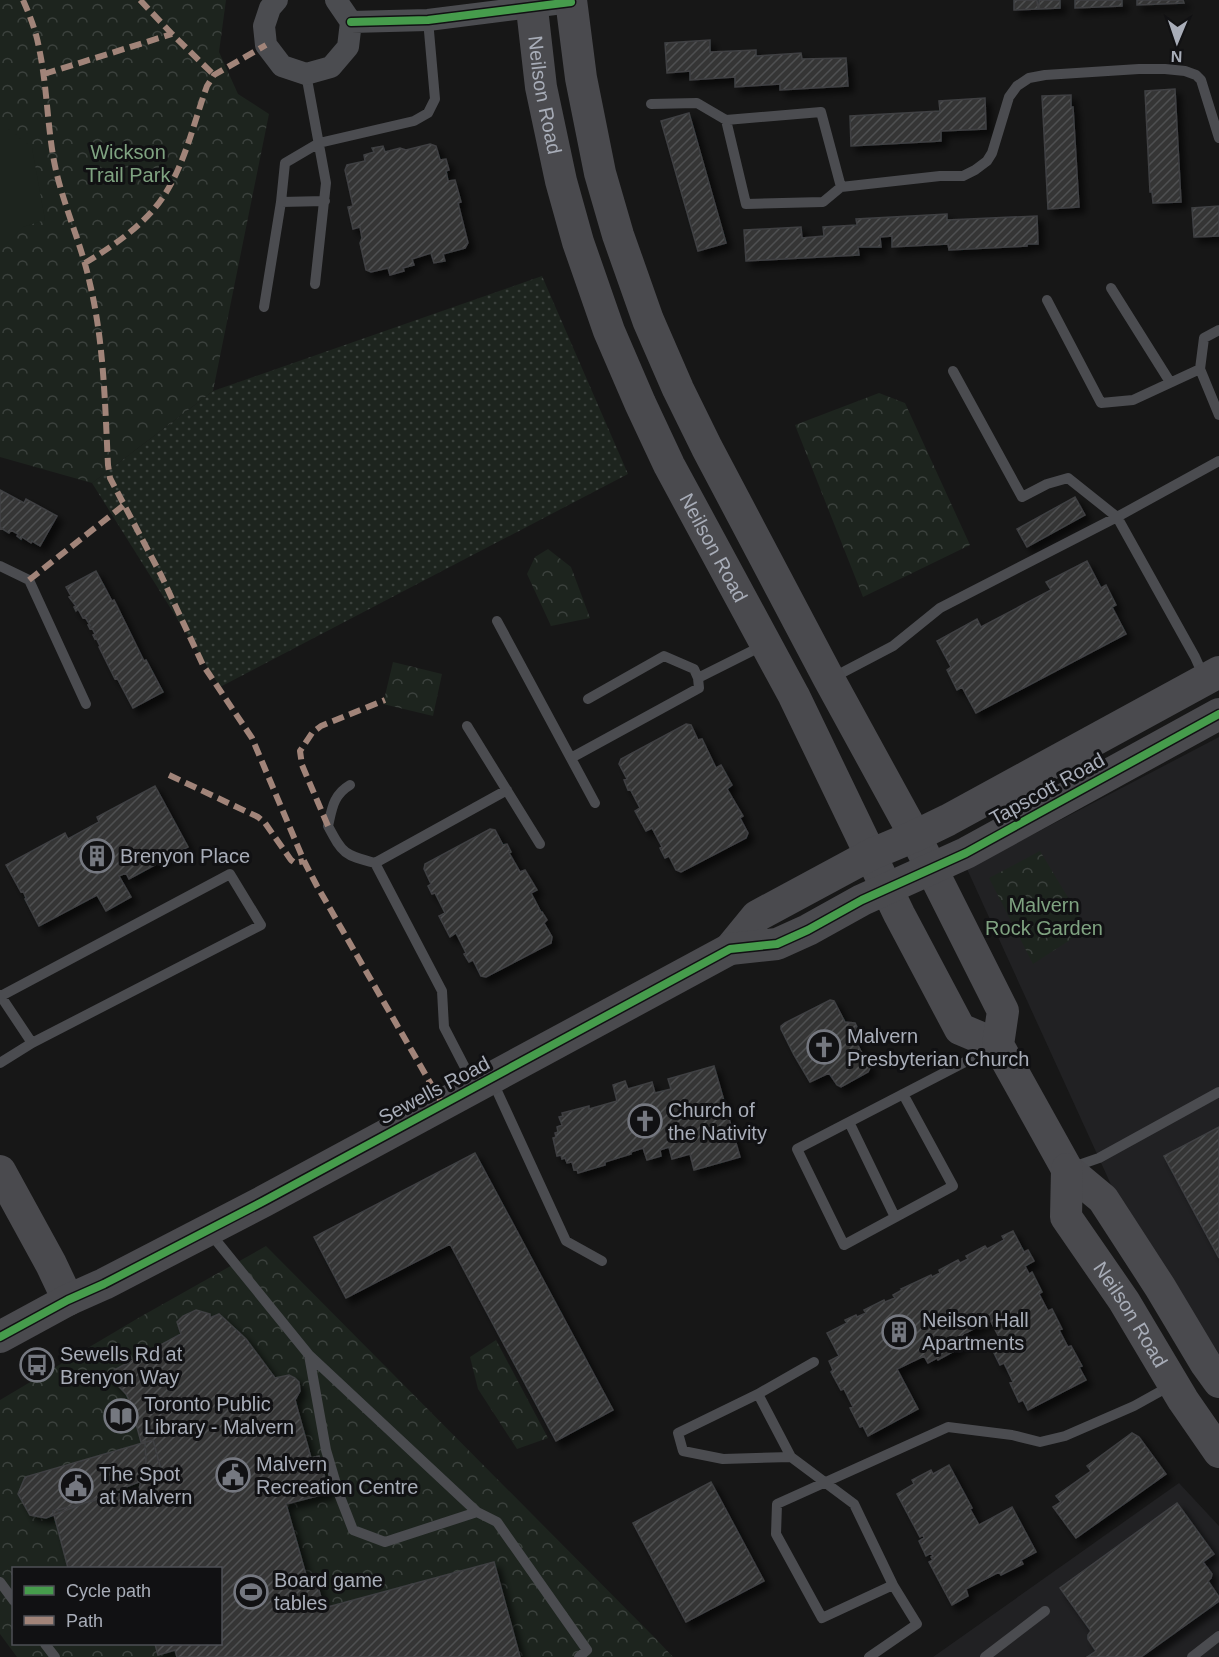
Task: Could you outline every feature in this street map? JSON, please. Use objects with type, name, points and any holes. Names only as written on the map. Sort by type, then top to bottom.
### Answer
[{"type":"main road","name":"Neilson Road","points":[[571,1],[581,78],[600,173],[618,235],[648,320],[678,389],[706,448],[915,836],[1003,1011],[998,1045],[1067,1170],[1103,1199],[1213,1373]]},
{"type":"main road","name":"Neilson Road","points":[[531,3],[541,87],[561,181],[578,243],[609,331],[640,403],[669,465],[794,696],[899,914],[960,1029],[998,1045]]},
{"type":"main road","name":"Tapscott Road","points":[[872,854],[948,820],[1212,676]]},
{"type":"main road","points":[[794,696],[829,679]]},
{"type":"main road","name":"Tapscott Road","points":[[888,888],[966,853],[1219,714]]},
{"type":"main road","name":"Sewells Road","points":[[0,1336],[208,1230],[730,949],[757,916],[872,854]]},
{"type":"main road","name":"Sewells Road","points":[[730,949],[777,944],[888,888]]},
{"type":"main road","name":"Neilson Road","points":[[1067,1170],[1066,1216],[1124,1301],[1173,1384],[1219,1452]]},
{"type":"main road","points":[[0,1171],[68,1300]]},
{"type":"main road","points":[[1173,1384],[1213,1373]]},
{"type":"street","points":[[277,0],[270,8],[264,26],[266,45],[282,66],[306,74],[331,67],[348,47],[351,22],[336,0]]},
{"type":"street","points":[[351,22],[428,20],[531,3],[571,1]]},
{"type":"lane","points":[[264,307],[285,163],[319,143],[414,121],[428,113],[435,99],[428,20]]},
{"type":"lane","points":[[726,120],[746,204],[823,202],[841,188],[940,176],[963,176],[987,161],[993,153],[1005,106],[1017,86],[1029,78],[1045,75],[1139,69],[1185,70],[1201,80],[1219,138]]},
{"type":"lane","points":[[306,74],[326,183],[315,284]]},
{"type":"lane","points":[[651,104],[697,103],[726,120],[820,112],[841,188]]},
{"type":"lane","points":[[281,202],[325,201]]},
{"type":"lane","points":[[1111,288],[1170,382]]},
{"type":"lane","points":[[1047,300],[1101,403],[1133,400],[1200,369]]},
{"type":"lane","points":[[1219,330],[1204,338],[1200,369],[1219,415]]},
{"type":"lane","points":[[954,371],[1022,497],[1047,484],[1068,478],[1117,517],[1195,657],[1212,676]]},
{"type":"lane","points":[[829,679],[893,646],[940,608],[1117,517],[1219,461]]},
{"type":"lane","points":[[0,566],[29,580],[86,704]]},
{"type":"lane","points":[[496,621],[595,803]]},
{"type":"lane","points":[[698,678],[766,644]]},
{"type":"lane","points":[[571,758],[699,688],[698,678],[694,669],[664,656],[588,699]]},
{"type":"lane","points":[[467,726],[540,844]]},
{"type":"lane","points":[[350,786],[334,800],[328,826],[339,846],[349,856],[375,863],[507,790]]},
{"type":"lane","points":[[375,863],[442,991],[444,1028],[483,1083],[566,1241],[602,1261]]},
{"type":"lane","points":[[0,1063],[32,1043],[261,925],[230,874],[1,995],[32,1043]]},
{"type":"lane","points":[[903,1094],[953,1186],[844,1245],[797,1149],[903,1094],[998,1045]]},
{"type":"lane","points":[[1067,1170],[1099,1158],[1219,1092]]},
{"type":"lane","points":[[849,1122],[895,1217]]},
{"type":"lane","points":[[208,1230],[309,1355],[477,1512],[497,1522],[587,1650],[579,1657]]},
{"type":"lane","points":[[309,1355],[326,1449],[339,1494],[353,1530],[385,1542],[477,1512]]},
{"type":"lane","points":[[791,1457],[723,1459],[683,1451],[678,1433],[758,1394],[814,1362]]},
{"type":"lane","points":[[893,1585],[822,1618],[776,1534],[777,1504],[948,1427],[1012,1435],[1040,1442],[1065,1436],[1134,1406],[1173,1384]]},
{"type":"lane","points":[[758,1394],[791,1457],[854,1504],[893,1585],[917,1624],[869,1657]]},
{"type":"lane","points":[[0,1582],[12,1598]]},
{"type":"lane","points":[[985,1657],[1046,1611]]},
{"type":"lane","points":[[1192,1657],[1219,1636]]},
{"type":"lane","points":[[46,1645],[55,1657]]},
{"type":"shaded area","points":[[1219,737],[1219,1361],[1113,1189],[967,869]]},
{"type":"shaded area","points":[[1179,1483],[1219,1526],[1219,1657],[933,1657]]},
{"type":"green space","name":"Wickson Trail Park","points":[[0,0],[226,0],[219,52],[238,94],[269,114],[213,391],[92,483],[0,457]]},
{"type":"green space","points":[[4,125],[32,148],[45,220],[23,227],[4,246],[0,246],[0,127]]},
{"type":"green space","points":[[542,276],[628,474],[220,687],[92,483],[213,391]]},
{"type":"green space","points":[[879,393],[905,403],[970,545],[863,597],[795,425]]},
{"type":"green space","points":[[548,549],[571,567],[590,618],[551,626],[527,574],[535,557]]},
{"type":"green space","points":[[393,662],[442,674],[433,716],[383,704]]},
{"type":"green space","name":"Malvern Rock Garden","points":[[1040,851],[1087,929],[1033,964],[989,878]]},
{"type":"green space","points":[[266,1246],[673,1657],[17,1657],[0,1634],[0,1400]]},
{"type":"green space","points":[[496,1340],[548,1438],[517,1449],[478,1389],[470,1357]]},
{"type":"building","points":[[1014,0],[1037,0],[1038,9],[1014,10]]},
{"type":"building","points":[[1039,0],[1060,0],[1060,8],[1039,9]]},
{"type":"building","points":[[1075,0],[1122,0],[1122,6],[1075,8]]},
{"type":"building","points":[[1137,0],[1183,0],[1184,3],[1137,5]]},
{"type":"building","points":[[710,40],[710,52],[756,50],[756,56],[801,53],[802,59],[846,58],[848,86],[780,90],[780,84],[735,87],[735,77],[690,80],[690,71],[667,73],[665,43]]},
{"type":"building","points":[[1175,89],[1181,202],[1153,203],[1152,192],[1150,192],[1145,91]]},
{"type":"building","points":[[1071,95],[1079,207],[1048,209],[1042,96]]},
{"type":"building","points":[[985,98],[986,129],[941,131],[941,141],[851,146],[850,116],[940,111],[939,101]]},
{"type":"building","points":[[689,113],[726,243],[698,251],[661,121]]},
{"type":"building","points":[[430,144],[436,146],[440,160],[446,159],[449,170],[446,171],[448,181],[455,180],[468,243],[465,248],[443,254],[445,261],[434,263],[431,253],[412,259],[414,265],[390,275],[388,268],[371,272],[366,270],[360,243],[362,238],[360,227],[353,229],[348,207],[353,206],[345,170],[347,165],[365,161],[364,155],[374,152],[372,148],[383,146],[385,152]]},
{"type":"building","points":[[1219,206],[1219,236],[1194,237],[1192,208]]},
{"type":"building","points":[[947,214],[947,220],[1037,216],[1038,244],[949,250],[948,244],[892,247],[892,236],[880,237],[881,247],[858,247],[859,255],[746,261],[744,230],[801,227],[802,238],[824,236],[823,227],[857,225],[856,219]]},
{"type":"building","points":[[0,490],[24,503],[26,499],[57,516],[40,546],[22,537],[21,539],[11,530],[9,533],[0,529]]},
{"type":"building","points":[[1075,497],[1085,515],[1027,547],[1017,529]]},
{"type":"building","points":[[1087,561],[1101,588],[1106,585],[1116,605],[1112,607],[1126,634],[976,713],[962,687],[957,690],[947,670],[951,667],[937,641],[977,619],[981,627],[1051,590],[1046,582]]},
{"type":"building","points":[[96,571],[163,692],[133,708],[117,678],[115,679],[93,635],[95,634],[92,628],[90,629],[88,625],[90,625],[78,609],[76,611],[74,607],[76,606],[69,597],[71,596],[66,587]]},
{"type":"building","points":[[686,724],[691,725],[698,740],[702,739],[716,768],[721,765],[732,785],[727,789],[743,816],[740,818],[748,833],[746,838],[681,872],[676,870],[669,856],[665,858],[652,828],[646,831],[635,811],[640,808],[630,789],[628,790],[624,780],[627,779],[619,764],[621,759]]},
{"type":"building","name":"Brenyon Place","points":[[155,786],[188,847],[129,879],[126,873],[119,876],[131,897],[106,911],[97,895],[39,926],[23,891],[21,892],[6,865],[65,833],[68,839],[99,822],[97,817]]},
{"type":"building","points":[[490,829],[495,830],[503,845],[507,844],[511,852],[509,853],[520,872],[525,870],[537,890],[531,893],[547,920],[544,923],[552,937],[551,943],[486,977],[481,976],[473,960],[469,962],[456,933],[450,937],[439,916],[445,913],[435,893],[432,894],[428,886],[431,884],[424,869],[425,864]]},
{"type":"building","name":"Malvern Presbyterian Church","points":[[830,1000],[834,1001],[845,1022],[855,1023],[859,1031],[854,1038],[870,1068],[868,1072],[841,1087],[829,1073],[810,1082],[781,1029],[785,1023]]},
{"type":"building","name":"Church of the Nativity","points":[[714,1066],[740,1157],[694,1170],[690,1154],[672,1159],[669,1147],[660,1150],[661,1156],[647,1160],[643,1148],[605,1162],[605,1165],[578,1173],[577,1169],[574,1170],[572,1162],[567,1163],[561,1155],[557,1156],[553,1138],[558,1132],[557,1127],[562,1125],[559,1117],[563,1116],[562,1113],[589,1106],[589,1109],[617,1101],[613,1085],[625,1081],[628,1089],[652,1082],[655,1093],[671,1089],[668,1079]]},
{"type":"building","points":[[1219,1127],[1219,1258],[1164,1156]]},
{"type":"building","points":[[475,1153],[613,1410],[556,1441],[450,1244],[346,1298],[314,1237]]},
{"type":"building","name":"Neilson Hall Apartments","points":[[1013,1231],[1024,1252],[1028,1250],[1034,1261],[1025,1266],[1029,1274],[1032,1272],[1042,1292],[1039,1294],[1048,1311],[1052,1309],[1062,1329],[1059,1330],[1082,1366],[1079,1367],[1086,1380],[1028,1410],[1023,1400],[1019,1402],[1004,1363],[1000,1365],[990,1345],[1000,1339],[990,1320],[962,1335],[966,1342],[938,1360],[937,1358],[928,1363],[924,1356],[897,1369],[918,1409],[868,1436],[863,1426],[860,1427],[850,1408],[853,1407],[844,1389],[841,1390],[831,1372],[833,1370],[829,1361],[839,1356],[827,1333],[847,1323],[845,1320],[866,1313],[864,1310],[884,1300],[885,1302],[895,1298],[893,1295],[901,1289],[940,1273],[939,1270],[958,1260],[960,1263],[968,1259],[966,1256],[985,1246],[987,1249],[1004,1240],[1002,1236]]},
{"type":"building","name":"Malvern Recreation Centre","points":[[196,1310],[210,1314],[210,1318],[219,1314],[246,1339],[275,1378],[289,1375],[299,1382],[300,1391],[295,1400],[311,1458],[319,1456],[329,1493],[286,1504],[308,1582],[316,1580],[324,1608],[494,1562],[520,1657],[177,1657],[175,1650],[158,1655],[155,1645],[222,1645],[222,1567],[68,1567],[53,1511],[139,1489],[146,1462],[145,1441],[141,1442],[134,1416],[137,1415],[126,1394],[107,1374],[181,1334],[177,1322],[183,1316]]},
{"type":"building","points":[[1132,1433],[1139,1437],[1166,1474],[1076,1538],[1053,1507],[1061,1502],[1056,1496],[1091,1471],[1087,1466]]},
{"type":"building","name":"The Spot at Malvern","points":[[153,1440],[162,1473],[46,1518],[30,1515],[18,1494],[25,1477]]},
{"type":"building","points":[[949,1465],[979,1525],[1012,1507],[1036,1552],[1021,1560],[1023,1564],[1001,1575],[999,1572],[966,1589],[968,1596],[952,1605],[929,1562],[933,1560],[931,1557],[933,1556],[931,1553],[926,1556],[919,1541],[924,1538],[923,1535],[920,1537],[897,1494],[914,1484],[912,1480],[931,1470],[933,1474]]},
{"type":"building","points":[[711,1482],[764,1581],[686,1622],[633,1523]]},
{"type":"building","points":[[1177,1503],[1214,1554],[1203,1562],[1212,1574],[1208,1581],[1219,1597],[1219,1601],[1141,1657],[1087,1657],[1096,1651],[1088,1639],[1091,1631],[1060,1588]]},
{"type":"marked path","points":[[23,0],[39,48],[57,177],[86,268],[95,306],[103,374],[110,478],[161,575],[203,665],[252,738],[304,861],[317,886],[443,1105]]},
{"type":"marked path","points":[[140,0],[214,75]]},
{"type":"marked path","points":[[44,74],[172,34]]},
{"type":"marked path","points":[[85,263],[130,232],[147,217],[164,196],[180,166],[207,86],[214,75],[266,45]]},
{"type":"marked path","points":[[29,580],[124,505]]},
{"type":"marked path","points":[[328,826],[302,765],[300,751],[312,733],[321,726],[385,700]]},
{"type":"marked path","points":[[169,775],[258,817],[265,823],[291,860],[295,863],[304,861]]},
{"type":"cycle path","points":[[351,22],[428,20],[571,2]]},
{"type":"cycle path","points":[[0,1337],[264,1201],[730,949],[777,944],[808,930],[862,900],[966,853],[1219,714]]},
{"type":"place","name":"Brenyon Place","points":[[97,856]]},
{"type":"place","name":"Malvern Presbyterian Church","points":[[824,1047]]},
{"type":"place","name":"Church of the Nativity","points":[[645,1121]]},
{"type":"place","name":"Neilson Hall Apartments","points":[[899,1332]]},
{"type":"place","name":"Sewells Rd at Brenyon Way","points":[[37,1365]]},
{"type":"place","name":"Toronto Public Library - Malvern","points":[[121,1416]]},
{"type":"place","name":"Malvern Recreation Centre","points":[[233,1475]]},
{"type":"place","name":"The Spot at Malvern","points":[[76,1486]]},
{"type":"place","name":"Board game tables","points":[[251,1592]]}]
